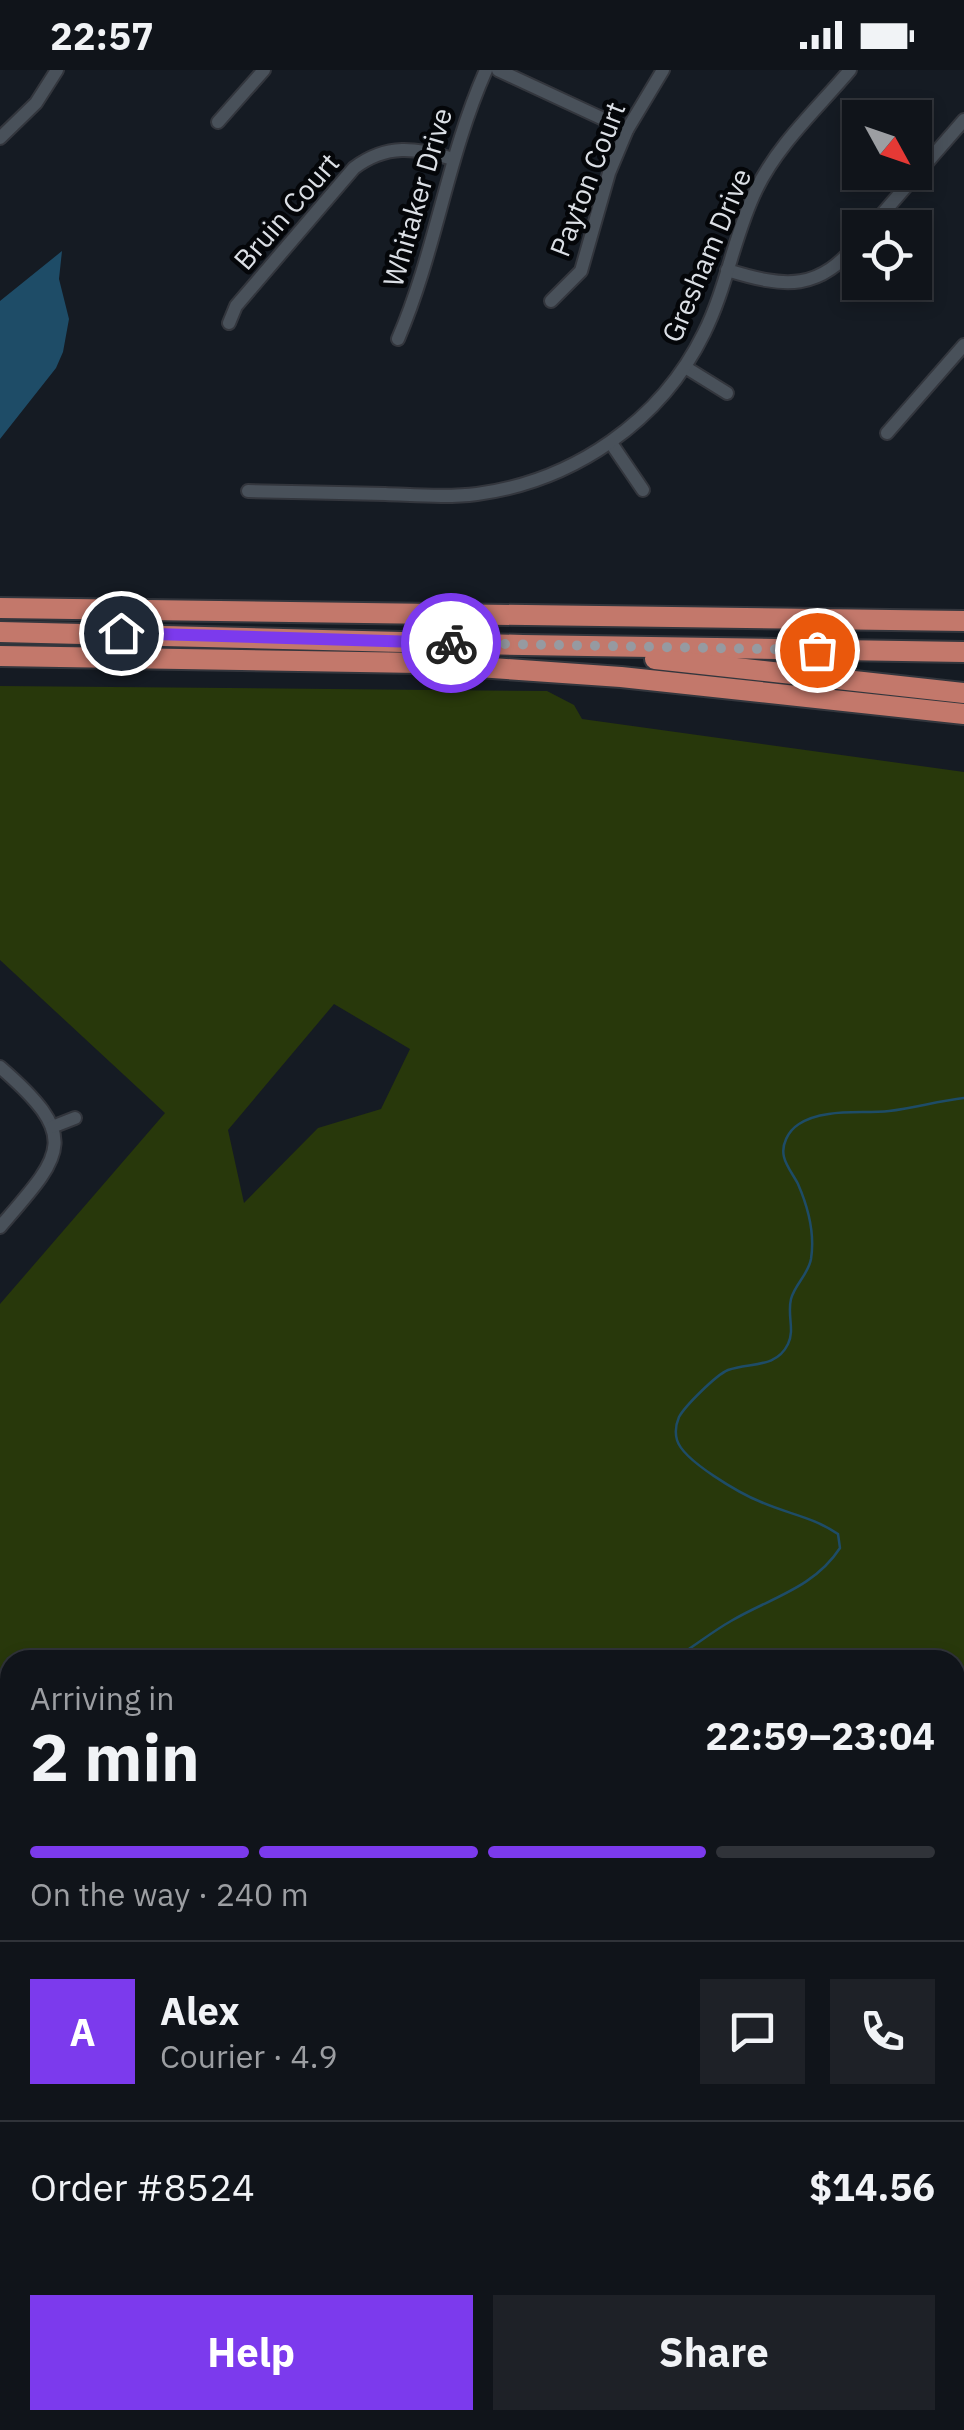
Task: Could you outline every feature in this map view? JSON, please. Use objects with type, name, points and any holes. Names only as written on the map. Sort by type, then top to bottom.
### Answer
[{"type":"highway","points":[[0,608],[964,621]]},
{"type":"highway","points":[[0,632],[964,652]]},
{"type":"highway","points":[[523,645],[964,693]]},
{"type":"highway","points":[[0,656],[420,663],[622,677],[964,714]]},
{"type":"street","points":[[0,138],[36,103],[56,70]]},
{"type":"street","points":[[218,122],[264,70]]},
{"type":"street","name":"Whitaker Drive","points":[[398,338],[432,246],[469,107],[486,70]]},
{"type":"street","points":[[498,70],[627,130]]},
{"type":"street","name":"Payton Court","points":[[551,301],[581,272],[609,174],[627,130],[663,70]]},
{"type":"street","name":"Gresham Drive","points":[[248,491],[474,494],[541,478],[610,444],[642,418],[685,367],[710,321],[758,186],[782,148],[850,70]]},
{"type":"street","points":[[886,210],[964,120]]},
{"type":"street","name":"Bruin Court","points":[[229,323],[236,306],[354,168],[388,150],[417,148],[454,159]]},
{"type":"street","points":[[728,270],[769,282],[801,282],[833,269],[842,259]]},
{"type":"street","points":[[887,433],[964,345]]},
{"type":"street","points":[[685,367],[727,394]]},
{"type":"street","points":[[610,444],[643,490]]},
{"type":"street","points":[[0,1067],[34,1096],[48,1115],[54,1158],[0,1228]]},
{"type":"street","points":[[52,1128],[75,1118]]},
{"type":"green space","points":[[0,686],[547,691],[574,705],[582,719],[964,772],[964,1650],[0,1650],[0,1304],[165,1113],[0,960]],"holes":[[[334,1004],[410,1049],[381,1109],[318,1128],[244,1203],[228,1130]]]},
{"type":"water","points":[[62,251],[59,279],[69,319],[63,352],[56,368],[0,439],[0,301]]},
{"type":"waterway","points":[[687,1650],[731,1621],[804,1583],[840,1548],[838,1534],[829,1528],[752,1498],[714,1476],[690,1457],[676,1437],[679,1417],[709,1384],[728,1370],[777,1357],[790,1339],[791,1299],[809,1265],[812,1240],[805,1202],[784,1157],[786,1139],[799,1124],[819,1116],[889,1111],[964,1098]]},
{"type":"way so far","points":[[451,643],[817,650]]},
{"type":"route","points":[[121,633],[451,643]]}]
